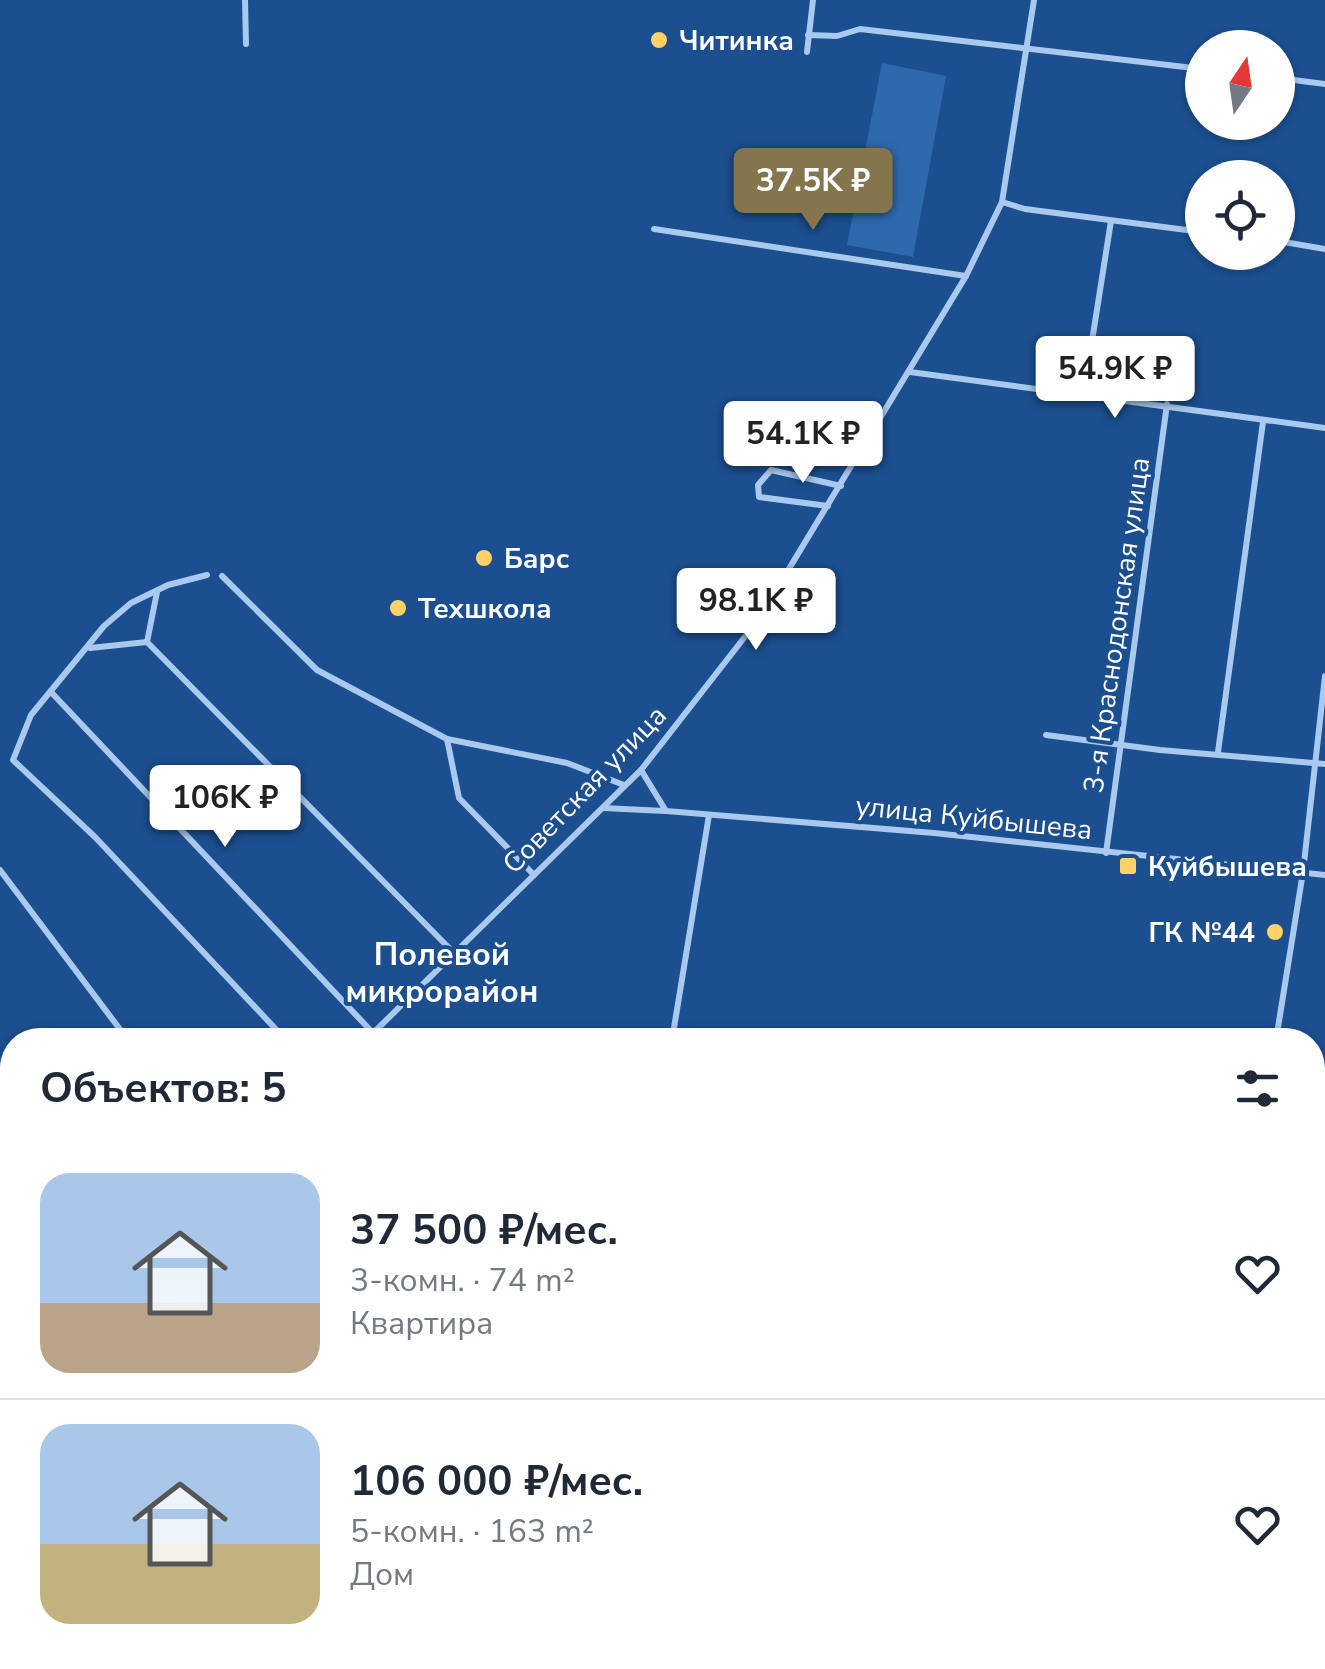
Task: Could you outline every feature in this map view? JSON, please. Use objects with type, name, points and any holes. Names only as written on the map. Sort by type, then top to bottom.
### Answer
[{"type":"street","points":[[245,0],[246,44]]},
{"type":"street","points":[[807,52],[813,0]]},
{"type":"street","name":"Советская улица","points":[[378,1028],[641,770],[758,620],[910,372],[966,276],[1002,202],[1034,0]]},
{"type":"street","points":[[808,35],[837,36],[860,29],[1185,67]]},
{"type":"street","points":[[1295,80],[1325,84]]},
{"type":"street","points":[[1002,202],[1185,230]]},
{"type":"street","points":[[1083,398],[1111,221]]},
{"type":"street","points":[[654,229],[966,276]]},
{"type":"street","points":[[1295,244],[1325,249]]},
{"type":"street","points":[[910,372],[1325,428]]},
{"type":"street","name":"3-я Краснодонская улица","points":[[1106,853],[1167,404]]},
{"type":"street","points":[[1218,752],[1263,422]]},
{"type":"street","points":[[828,506],[768,501],[759,496],[758,485],[771,470],[840,486]]},
{"type":"street","points":[[208,574],[131,603],[104,626],[90,648],[31,715],[13,760],[94,837],[275,1028]]},
{"type":"street","points":[[222,576],[317,670],[447,739],[567,763],[624,785]]},
{"type":"street","points":[[147,642],[157,592]]},
{"type":"street","points":[[90,648],[147,642]]},
{"type":"street","points":[[147,642],[454,953]]},
{"type":"street","points":[[1278,1028],[1303,872],[1325,676]]},
{"type":"street","points":[[52,692],[368,1028]]},
{"type":"street","points":[[1046,734],[1123,746],[1325,764]]},
{"type":"street","points":[[447,739],[459,798],[534,875]]},
{"type":"street","points":[[641,770],[666,811]]},
{"type":"street","name":"улица Куйбышева","points":[[602,808],[1325,875]]},
{"type":"street","points":[[674,1028],[709,815]]},
{"type":"street","points":[[0,870],[119,1028]]},
{"type":"shaded area","points":[[882,63],[946,76],[913,257],[847,245]]},
{"type":"place","name":"Читинка","points":[[659,40]]},
{"type":"place","name":"Барс","points":[[484,558]]},
{"type":"place","name":"Техшкола","points":[[398,608]]},
{"type":"place","name":"Куйбышева","points":[[1128,866]]},
{"type":"place","name":"ГК №44","points":[[1275,932]]},
{"type":"district","name":"Полевой микрорайон","points":[[442,972]]}]
